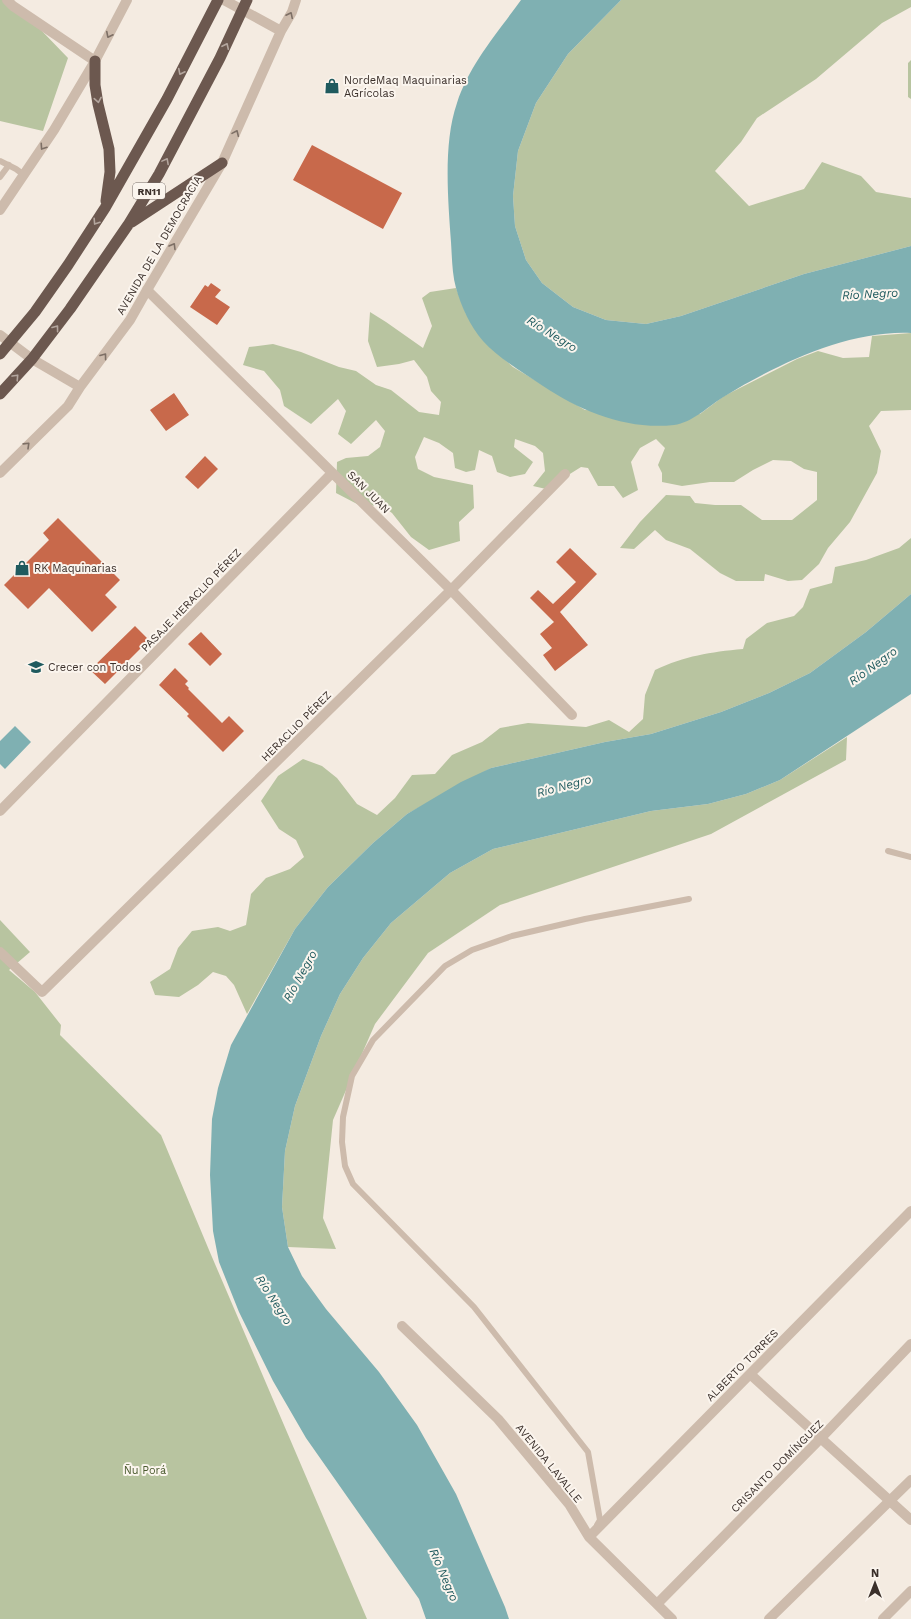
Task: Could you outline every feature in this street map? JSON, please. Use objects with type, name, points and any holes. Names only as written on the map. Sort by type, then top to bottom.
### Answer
[{"type":"highway","name":"RN11","points":[[0,354],[35,312],[105,208],[167,99],[218,0]]},
{"type":"highway","name":"RN11","points":[[0,394],[32,359],[70,309],[128,225],[159,174],[220,58],[245,5]]},
{"type":"highway","points":[[95,61],[95,84],[98,104],[109,149],[110,172],[105,208]]},
{"type":"highway","points":[[128,225],[222,163]]},
{"type":"street","points":[[7,0],[13,6],[95,61]]},
{"type":"street","points":[[0,210],[54,130],[95,61],[127,0]]},
{"type":"street","points":[[224,0],[245,5],[281,31]]},
{"type":"street","name":"AVENIDA DE LA DEMOCRACIA","points":[[0,473],[68,406],[80,387],[130,320],[146,290],[222,163],[281,31],[292,12],[296,0]]},
{"type":"street","name":"SAN JUAN","points":[[146,290],[451,590],[572,715]]},
{"type":"street","points":[[0,334],[32,359],[80,387]]},
{"type":"street","name":"PASAJE HERACLIO PÉREZ","points":[[0,811],[332,473]]},
{"type":"street","name":"HERACLIO PÉREZ","points":[[0,952],[42,992],[451,590],[565,474]]},
{"type":"street","name":"ALBERTO TORRES","points":[[589,1537],[911,1211]]},
{"type":"street","name":"AVENIDA LAVALLE","points":[[402,1326],[498,1419],[569,1504],[589,1537],[658,1603],[672,1619]]},
{"type":"street","name":"CRISANTO DOMÍNGUEZ","points":[[658,1603],[821,1438],[911,1344]]},
{"type":"street","points":[[750,1374],[911,1520]]},
{"type":"street","points":[[769,1619],[911,1480]]},
{"type":"street","points":[[883,1619],[911,1591]]},
{"type":"lane","points":[[0,161],[16,168],[24,175]]},
{"type":"lane","points":[[0,177],[9,165]]},
{"type":"lane","points":[[888,851],[911,857]]},
{"type":"lane","points":[[589,1537],[600,1520],[588,1452],[474,1307],[353,1184],[345,1166],[342,1142],[344,1117],[352,1076],[373,1040],[445,966],[472,950],[512,936],[585,919],[689,899]]},
{"type":"green space","points":[[0,0],[12,0],[68,58],[43,131],[0,121]]},
{"type":"green space","points":[[621,0],[911,0],[911,7],[882,23],[816,79],[757,118],[741,142],[715,171],[749,206],[804,189],[822,162],[861,176],[876,192],[911,198],[911,246],[804,274],[681,316],[646,324],[606,320],[573,307],[542,283],[526,260],[515,226],[513,196],[518,151],[536,103],[568,54]]},
{"type":"green space","points":[[911,60],[911,99],[908,97],[908,63]]},
{"type":"green space","points":[[456,288],[466,314],[483,340],[513,367],[585,410],[700,414],[724,396],[797,359],[818,351],[843,358],[869,357],[872,336],[911,333],[911,410],[881,411],[869,426],[881,451],[877,473],[850,522],[828,548],[819,564],[802,580],[788,581],[765,574],[764,581],[736,581],[720,573],[690,549],[666,540],[655,530],[634,549],[620,548],[640,522],[666,495],[690,496],[695,503],[741,505],[762,520],[792,520],[817,500],[817,472],[804,469],[791,461],[773,460],[734,482],[710,482],[682,486],[662,482],[662,473],[658,465],[665,448],[656,439],[640,448],[631,462],[638,490],[623,498],[614,486],[598,486],[588,468],[581,467],[546,489],[533,486],[545,471],[543,453],[535,446],[515,439],[514,447],[533,462],[525,474],[510,477],[497,472],[492,456],[479,450],[475,470],[466,472],[455,468],[453,453],[439,443],[424,437],[415,457],[418,469],[434,477],[473,485],[474,508],[459,522],[460,541],[429,550],[411,537],[392,513],[382,506],[359,505],[336,493],[337,462],[346,458],[368,456],[380,447],[385,431],[376,420],[351,444],[338,434],[346,411],[338,399],[311,424],[284,406],[280,390],[264,371],[243,365],[249,347],[273,344],[301,352],[339,367],[356,371],[376,385],[391,390],[419,412],[439,415],[441,402],[431,391],[427,377],[414,360],[377,367],[368,341],[370,312],[423,348],[432,326],[422,298],[430,292]]},
{"type":"green space","points":[[911,538],[911,594],[866,632],[810,673],[769,693],[721,712],[651,734],[605,742],[491,768],[407,814],[373,843],[328,887],[295,929],[247,1014],[234,985],[226,976],[213,972],[198,985],[179,997],[155,995],[150,982],[170,969],[178,948],[192,931],[218,927],[230,931],[246,925],[251,894],[266,878],[290,869],[304,857],[296,840],[279,829],[261,801],[278,776],[303,759],[322,766],[337,778],[357,804],[377,815],[395,798],[412,775],[435,774],[452,755],[482,742],[500,728],[528,723],[586,727],[609,720],[629,732],[643,719],[645,695],[655,670],[677,661],[698,655],[743,649],[746,639],[767,623],[794,616],[803,607],[810,589],[832,583],[835,567],[866,560],[899,548]]},
{"type":"green space","points":[[847,737],[846,760],[711,834],[500,905],[428,953],[375,1024],[333,1120],[323,1218],[336,1249],[288,1247],[282,1207],[285,1151],[295,1106],[321,1036],[340,994],[363,958],[391,923],[450,873],[493,849],[651,811],[708,804],[746,794],[780,780]]},
{"type":"green space","name":"Ñu Porá","points":[[0,920],[30,952],[9,970],[35,992],[61,1025],[60,1035],[161,1135],[367,1619],[0,1619]]},
{"type":"water","name":"Río Negro","points":[[521,0],[621,0],[568,54],[536,103],[518,151],[513,196],[515,226],[526,260],[542,283],[573,307],[606,320],[646,324],[681,316],[804,274],[911,246],[911,333],[863,337],[814,351],[746,384],[681,424],[656,426],[622,422],[573,404],[520,371],[496,353],[478,335],[466,316],[460,302],[455,283],[452,265],[448,153],[453,119],[462,89],[476,62]]},
{"type":"water","name":"Río Negro","points":[[911,594],[911,694],[780,780],[746,794],[708,804],[651,811],[493,849],[450,873],[391,923],[363,958],[340,994],[321,1036],[295,1106],[285,1151],[282,1207],[288,1247],[302,1276],[326,1309],[379,1372],[417,1425],[456,1494],[509,1619],[426,1619],[419,1599],[306,1438],[273,1381],[239,1312],[219,1262],[213,1231],[210,1175],[212,1119],[218,1088],[231,1045],[295,929],[328,887],[373,843],[407,814],[461,782],[491,768],[605,742],[651,734],[721,712],[769,693],[810,673],[866,632]]},
{"type":"water","points":[[15,726],[31,742],[5,769],[0,764],[0,741]]},
{"type":"building","points":[[312,145],[402,193],[383,229],[293,180]]},
{"type":"building","points":[[211,283],[221,290],[215,297],[230,307],[217,325],[190,307],[205,285],[208,287]]},
{"type":"building","points":[[174,393],[189,415],[166,431],[150,410]]},
{"type":"building","points":[[205,456],[218,469],[198,489],[185,477]]},
{"type":"building","points":[[58,518],[120,580],[105,595],[117,607],[92,632],[49,588],[28,609],[4,585],[49,540],[43,533]]},
{"type":"building","points":[[570,548],[597,574],[560,612],[588,645],[555,671],[543,655],[552,648],[540,634],[554,622],[530,598],[538,590],[553,604],[576,582],[556,562]]},
{"type":"building","points":[[135,626],[149,640],[105,684],[90,670]]},
{"type":"building","points":[[201,632],[222,654],[210,666],[188,644]]},
{"type":"building","points":[[175,668],[188,681],[185,684],[189,688],[188,689],[222,723],[229,716],[244,731],[223,752],[187,716],[189,714],[159,685]]},
{"type":"place","name":"NordeMaq Maquinarias AGrícolas","points":[[332,86]]},
{"type":"place","name":"RK Maquinarias","points":[[22,568]]},
{"type":"place","name":"Crecer con Todos","points":[[36,667]]}]
